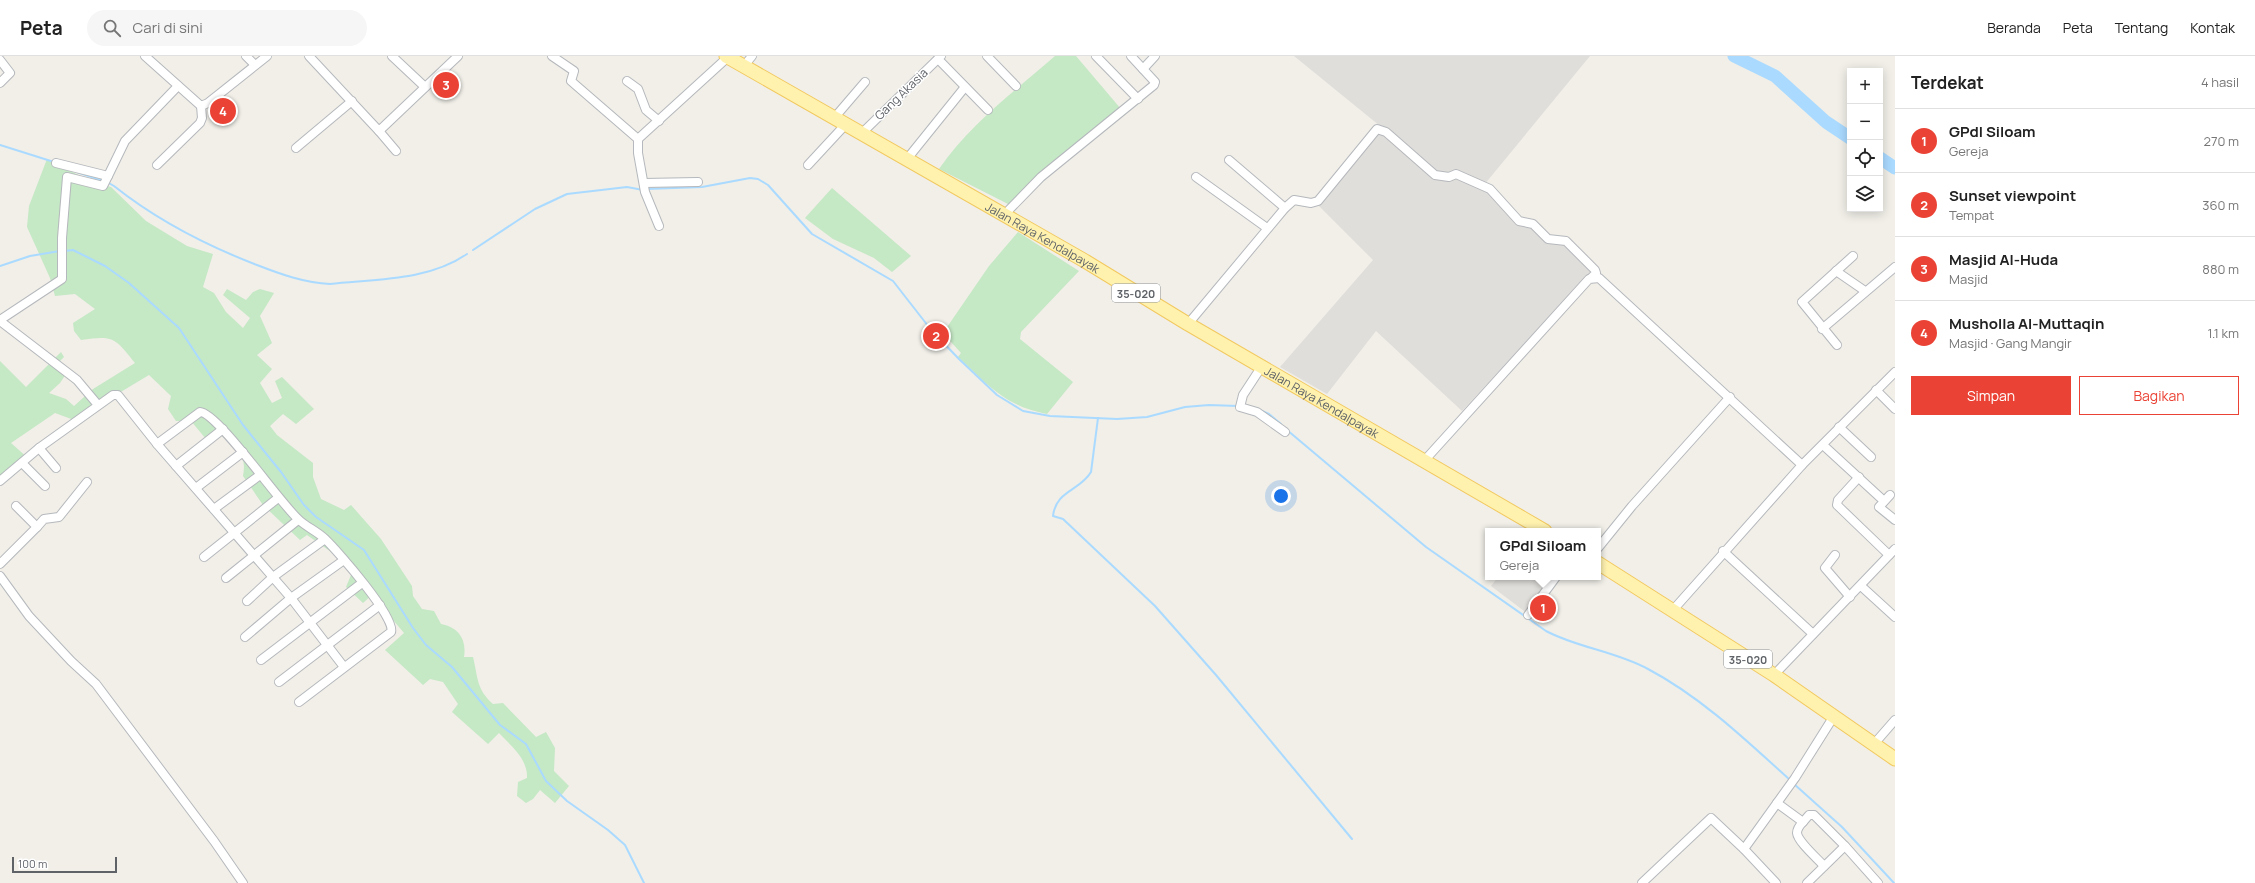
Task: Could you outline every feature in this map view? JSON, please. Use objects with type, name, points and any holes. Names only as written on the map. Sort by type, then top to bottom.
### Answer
[{"type":"main road","name":"Jalan Raya Kendalpayak","points":[[727,57],[748,61],[862,133],[1096,268],[1188,324],[1539,528]]},
{"type":"main road","name":"35-020","points":[[1601,565],[1774,675],[1895,759]]},
{"type":"street","points":[[145,56],[201,106],[202,118],[200,123],[157,165]]},
{"type":"street","points":[[246,56],[255,66]]},
{"type":"street","points":[[201,106],[208,103],[267,56]]},
{"type":"street","points":[[309,56],[352,101],[396,151]]},
{"type":"street","points":[[392,56],[425,87]]},
{"type":"street","points":[[552,56],[574,71],[572,81],[638,139],[638,152],[645,187],[659,226]]},
{"type":"street","points":[[987,56],[1016,86]]},
{"type":"street","points":[[1096,56],[1138,99]]},
{"type":"street","points":[[1004,215],[1041,177],[1155,84],[1131,56]]},
{"type":"street","points":[[1143,69],[1155,56]]},
{"type":"street","points":[[379,131],[454,57]]},
{"type":"street","points":[[638,139],[727,57]]},
{"type":"street","points":[[939,57],[965,87],[988,110]]},
{"type":"street","name":"Gang Akasia","points":[[862,133],[939,57]]},
{"type":"street","points":[[0,60],[10,73],[0,83]]},
{"type":"street","points":[[628,81],[638,89],[646,110],[659,121]]},
{"type":"street","points":[[808,164],[865,82]]},
{"type":"street","points":[[98,406],[77,380],[0,320],[62,280],[62,238],[67,177],[102,186],[125,141],[178,86]]},
{"type":"street","points":[[907,159],[965,87]]},
{"type":"street","points":[[296,148],[352,101]]},
{"type":"street","points":[[1188,324],[1285,208],[1294,200],[1311,204],[1318,201],[1377,129],[1382,130],[1435,175],[1442,177],[1456,174],[1490,189],[1519,221],[1533,224],[1548,239],[1566,241],[1595,270],[1596,273],[1424,461]]},
{"type":"street","points":[[1229,160],[1285,208]]},
{"type":"street","points":[[56,163],[106,180]]},
{"type":"street","points":[[1196,177],[1267,228]]},
{"type":"street","points":[[645,187],[698,182]]},
{"type":"street","points":[[1836,345],[1802,302],[1853,256]]},
{"type":"street","points":[[1822,329],[1895,267]]},
{"type":"street","points":[[1836,271],[1865,291]]},
{"type":"street","points":[[1591,278],[1599,278],[1730,397],[1802,465]]},
{"type":"street","points":[[1262,366],[1243,395],[1240,405],[1257,412],[1285,432]]},
{"type":"street","points":[[1673,610],[1723,551],[1802,465],[1895,372]]},
{"type":"street","points":[[1876,390],[1895,409]]},
{"type":"street","points":[[0,481],[39,448],[113,395],[118,395],[157,444],[273,576],[344,667]]},
{"type":"street","points":[[1601,544],[1637,500],[1730,397]]},
{"type":"street","points":[[157,444],[201,411],[223,429],[243,452],[278,498],[298,520],[325,539],[344,560],[380,605],[392,626],[392,631],[299,702]]},
{"type":"street","points":[[1839,427],[1871,458]]},
{"type":"street","points":[[176,466],[223,429]]},
{"type":"street","points":[[1823,444],[1858,477],[1887,498],[1879,507],[1895,520]]},
{"type":"street","points":[[39,448],[56,468]]},
{"type":"street","points":[[196,488],[243,452]]},
{"type":"street","points":[[22,463],[46,486]]},
{"type":"street","points":[[214,509],[260,476]]},
{"type":"street","points":[[1774,675],[1892,552],[1838,505],[1838,500],[1858,477]]},
{"type":"street","points":[[0,564],[44,519],[59,517],[87,482]]},
{"type":"street","points":[[204,557],[278,498]]},
{"type":"street","points":[[16,506],[37,527]]},
{"type":"street","points":[[226,578],[298,520]]},
{"type":"street","points":[[247,601],[273,576],[325,539]]},
{"type":"street","points":[[1723,551],[1813,634]]},
{"type":"street","points":[[1835,555],[1825,568],[1850,597]]},
{"type":"street","points":[[245,637],[291,598],[344,560]]},
{"type":"street","points":[[0,576],[29,616],[71,661],[96,684],[214,841],[243,883]]},
{"type":"street","points":[[1528,615],[1554,580]]},
{"type":"street","points":[[261,660],[362,583]]},
{"type":"street","points":[[1861,586],[1895,618]]},
{"type":"street","points":[[279,682],[380,605]]},
{"type":"street","points":[[1744,849],[1795,778],[1834,716]]},
{"type":"street","points":[[1874,744],[1895,720]]},
{"type":"street","points":[[1777,803],[1803,822]]},
{"type":"street","points":[[1824,866],[1797,834],[1798,828],[1809,815],[1814,815],[1845,846],[1878,883]]},
{"type":"street","points":[[1642,883],[1711,818],[1744,849],[1776,883]]},
{"type":"street","points":[[1807,883],[1845,846]]},
{"type":"shaded area","points":[[1294,56],[1590,56],[1484,185],[1439,174]]},
{"type":"shaded area","points":[[1379,132],[1385,133],[1436,178],[1445,181],[1460,177],[1489,193],[1514,222],[1522,226],[1530,226],[1545,242],[1564,243],[1591,271],[1462,411],[1376,331],[1327,394],[1280,367],[1373,260],[1318,205]]},
{"type":"shaded area","points":[[1496,580],[1552,580],[1528,614],[1491,586]]},
{"type":"green space","points":[[1055,56],[1076,56],[1121,109],[1010,205],[939,169],[978,123]]},
{"type":"green space","points":[[47,159],[90,181],[111,187],[146,221],[187,246],[213,254],[203,287],[214,293],[226,312],[243,328],[250,318],[223,295],[227,289],[246,300],[253,292],[260,289],[274,293],[260,316],[272,343],[257,355],[272,369],[260,383],[272,403],[282,398],[275,381],[282,377],[314,409],[296,424],[283,414],[270,426],[277,435],[313,463],[313,477],[321,499],[344,510],[351,505],[381,539],[412,586],[413,596],[422,609],[434,611],[441,624],[457,631],[463,639],[465,651],[464,657],[473,657],[478,682],[487,698],[493,704],[503,703],[536,737],[546,732],[555,748],[554,771],[569,786],[555,803],[540,790],[533,799],[526,803],[517,796],[518,782],[527,778],[525,765],[518,753],[499,733],[488,744],[452,712],[458,704],[443,682],[430,679],[423,685],[385,650],[404,633],[372,595],[363,603],[346,587],[354,568],[307,535],[300,540],[263,505],[243,476],[244,463],[240,452],[233,443],[224,434],[206,439],[191,421],[176,421],[168,409],[171,396],[149,375],[74,420],[55,413],[11,443],[29,459],[0,482],[0,361],[26,387],[61,352],[64,357],[56,365],[66,374],[60,383],[49,393],[66,399],[74,406],[93,389],[135,363],[123,348],[113,340],[101,338],[81,340],[74,331],[73,323],[95,309],[75,294],[55,296],[50,278],[27,227],[29,206]]},
{"type":"green space","points":[[832,188],[911,256],[892,272],[874,258],[833,239],[805,218]]},
{"type":"green space","points":[[1018,232],[1079,271],[1021,332],[1020,339],[1073,382],[1047,414],[1020,406],[998,393],[958,357],[961,353],[943,333],[989,266]]},
{"type":"waterway","points":[[1734,56],[1775,76],[1826,122],[1847,136]]},
{"type":"waterway","points":[[0,145],[54,162]]},
{"type":"waterway","points":[[1883,160],[1895,168]]},
{"type":"waterway","points":[[77,172],[103,181]]},
{"type":"waterway","points":[[647,189],[702,187],[750,178],[758,179],[768,185],[812,234],[893,281],[932,331],[959,359],[997,395],[1023,411],[1050,416],[1117,419],[1147,417],[1185,407],[1209,405],[1238,406]]},
{"type":"waterway","points":[[107,182],[182,231],[238,257],[293,278],[311,282],[330,284],[419,274],[452,263],[467,254]]},
{"type":"waterway","points":[[473,250],[535,209],[567,194],[627,187],[643,190]]},
{"type":"waterway","points":[[65,251],[73,250],[105,266],[129,283],[179,328],[243,425],[281,472],[304,505],[316,517],[364,550],[413,628],[426,645],[452,667],[500,725],[526,744],[546,781],[567,801],[608,830],[625,845],[644,883]]},
{"type":"waterway","points":[[0,266],[30,256],[60,251]]},
{"type":"waterway","points":[[1262,411],[1269,414],[1281,424]]},
{"type":"waterway","points":[[1098,418],[1091,472],[1081,483],[1063,496],[1055,507],[1053,516],[1063,519],[1155,606],[1216,675],[1352,839]]},
{"type":"waterway","points":[[1287,430],[1426,547],[1546,631],[1571,642],[1623,658],[1668,680],[1705,706],[1791,781]]},
{"type":"waterway","points":[[1794,784],[1842,827],[1894,883]]},
{"type":"place","name":"Masjid Al-Huda","points":[[446,85]]},
{"type":"place","name":"Musholla Al-Muttaqin","points":[[223,111]]},
{"type":"place","name":"Sunset viewpoint","points":[[936,336]]},
{"type":"place","name":"GPdI Siloam","points":[[1543,608]]}]
